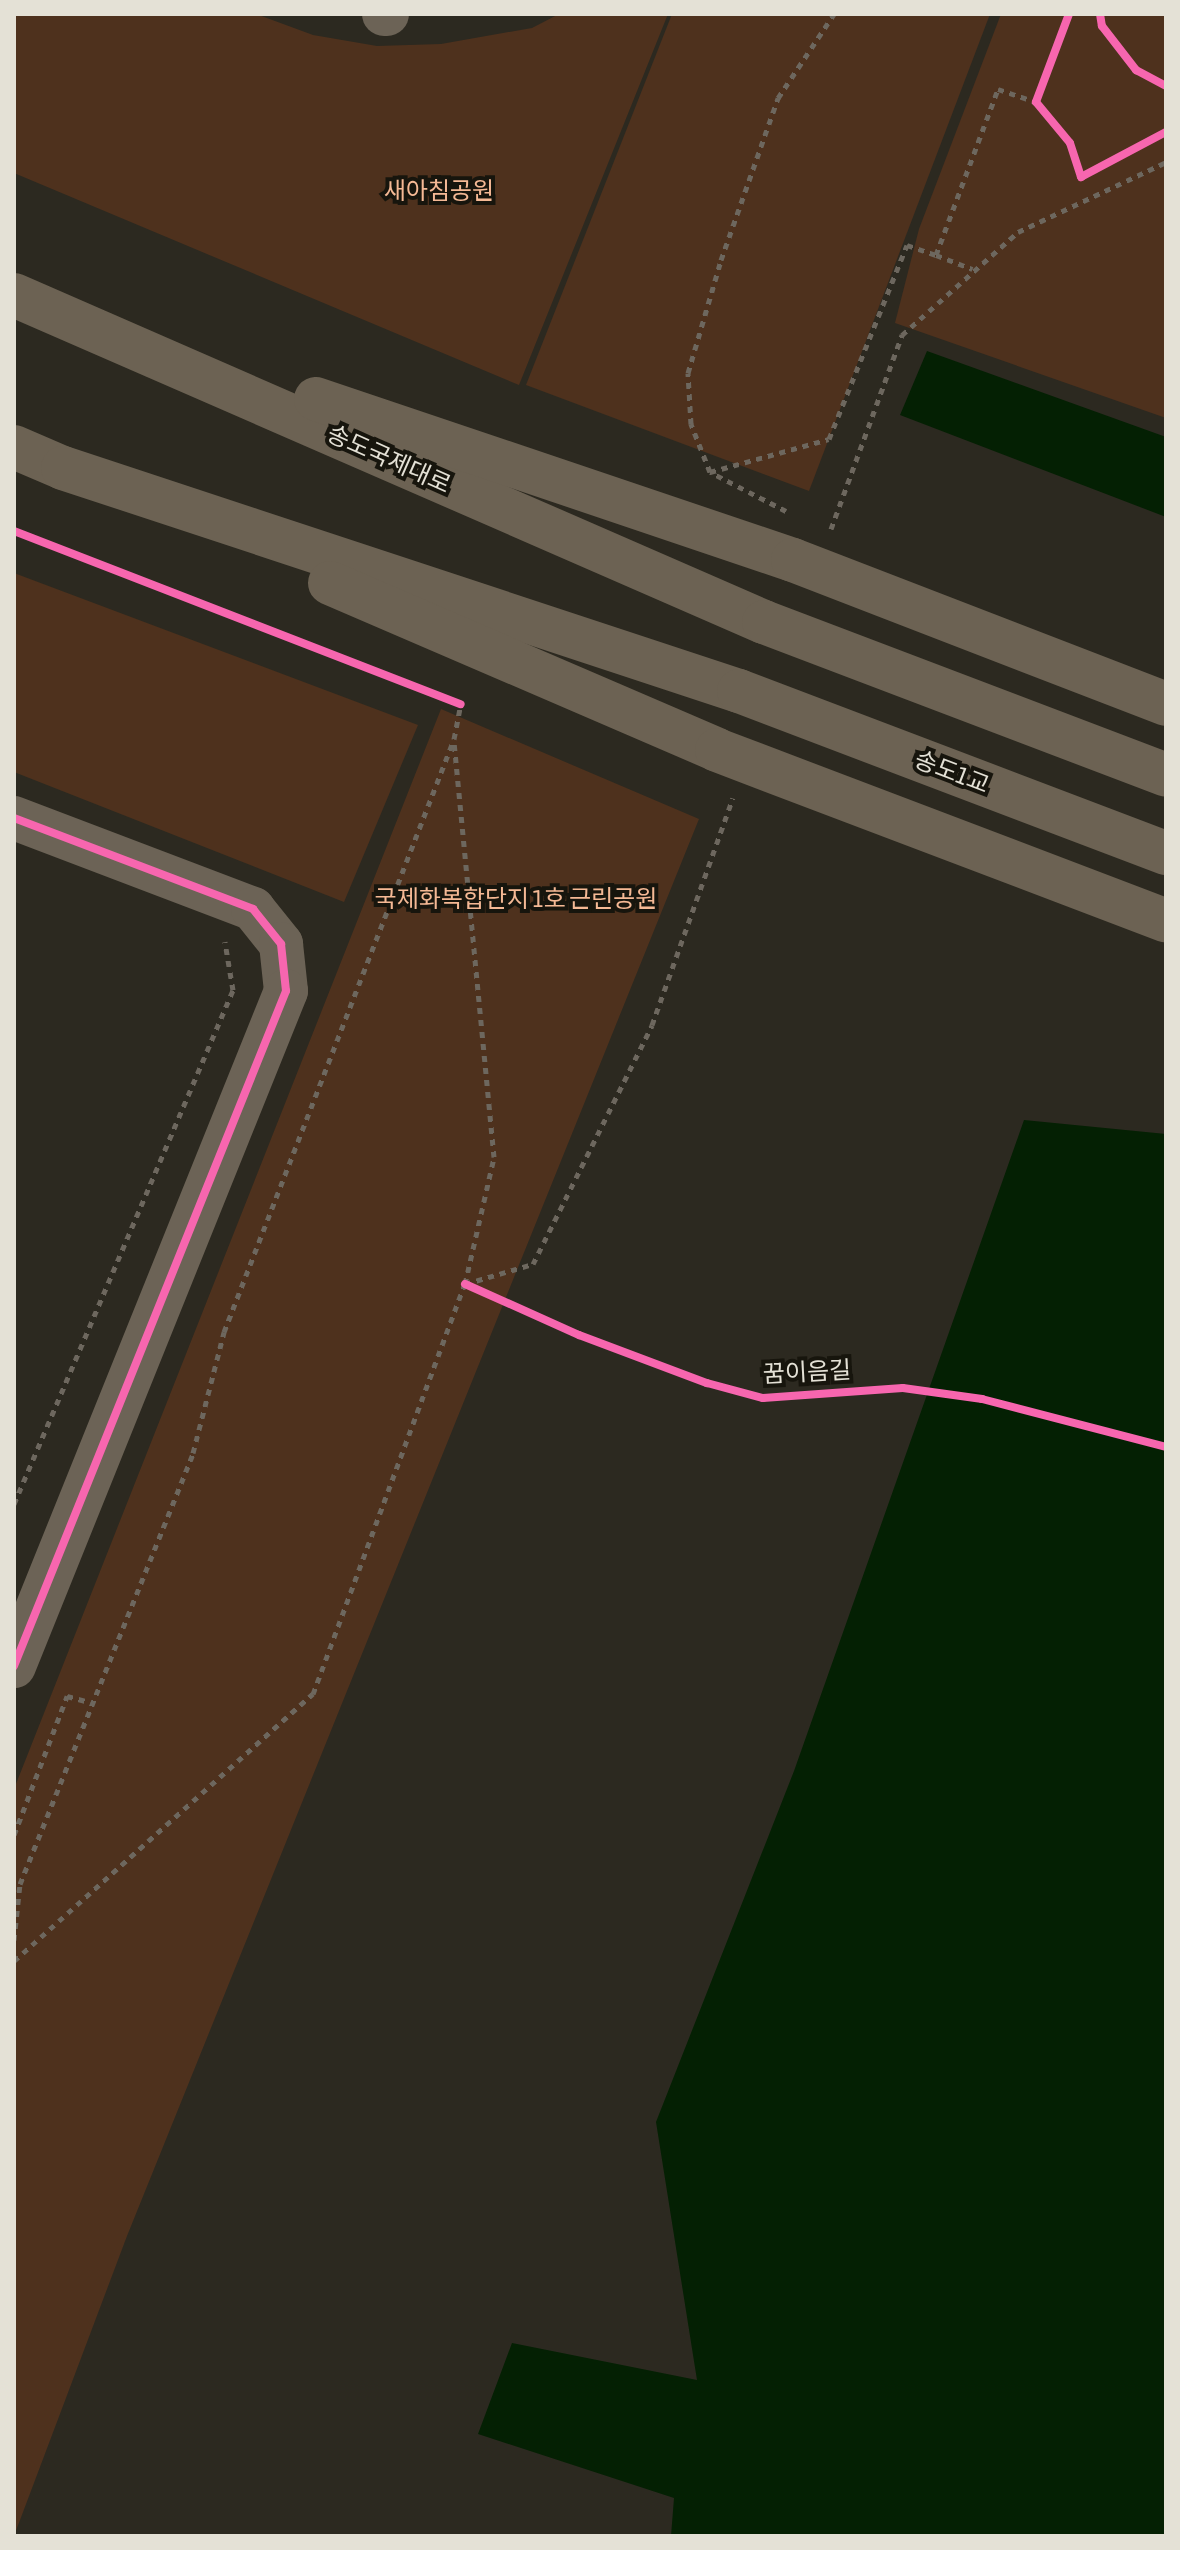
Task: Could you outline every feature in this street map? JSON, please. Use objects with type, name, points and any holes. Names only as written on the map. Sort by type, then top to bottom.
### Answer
[{"type":"main road","points":[[22,298],[793,560],[1166,704]]},
{"type":"main road","name":"송도국제대로","points":[[22,298],[764,622],[1166,775]]},
{"type":"main road","points":[[14,447],[717,750],[1166,921]]},
{"type":"main road","name":"송도1교","points":[[63,468],[739,691],[1166,853]]},
{"type":"street","points":[[14,818],[253,909],[281,944],[286,991],[14,1666]]},
{"type":"path","points":[[794,515],[710,472],[691,424],[688,373],[721,260],[778,98],[834,14]]},
{"type":"path","points":[[1036,102],[1041,87]]},
{"type":"path","points":[[936,255],[998,89],[1036,102],[1044,112]]},
{"type":"path","points":[[710,472],[829,439],[907,245],[972,269],[1018,232],[1166,162]]},
{"type":"path","points":[[14,1940],[20,1884],[90,1702],[193,1453],[224,1332],[454,739],[461,704],[446,698]]},
{"type":"path","points":[[14,1961],[313,1694],[465,1284],[494,1157],[454,739]]},
{"type":"path","points":[[465,1284],[533,1264],[652,1025],[704,878]]},
{"type":"path","points":[[14,1504],[233,990],[225,940]]},
{"type":"path","points":[[465,1284],[479,1291]]},
{"type":"path","points":[[14,1835],[67,1696],[90,1702]]},
{"type":"green space","name":"새아침공원","points":[[14,14],[256,14],[313,35],[377,46],[441,44],[532,28],[559,14],[668,14],[519,385],[14,173]]},
{"type":"green space","points":[[672,14],[990,14],[809,491],[526,385]]},
{"type":"green space","points":[[1001,14],[1166,14],[1166,418],[895,323],[919,229]]},
{"type":"green space","points":[[14,573],[418,725],[344,902],[14,772]]},
{"type":"green space","name":"국제화복합단지 1호 근린공원","points":[[441,709],[699,819],[127,2236],[14,2536],[14,1789]]},
{"type":"shaded area","points":[[927,351],[1166,437],[1166,517],[900,415]]},
{"type":"shaded area","points":[[1024,1120],[1166,1134],[1166,2536],[671,2536],[674,2498],[478,2434],[512,2343],[697,2380],[656,2122],[794,1771]]},
{"type":"cycle path","points":[[1069,14],[1036,102],[1070,143],[1081,177],[1166,132]]},
{"type":"cycle path","points":[[1100,14],[1102,26],[1136,70],[1166,86]]},
{"type":"cycle path","points":[[14,531],[461,704]]},
{"type":"cycle path","points":[[14,818],[253,909],[281,944],[286,991],[14,1666]]},
{"type":"cycle path","name":"꿈이음길","points":[[465,1284],[579,1335],[707,1383],[763,1398],[903,1388],[982,1399],[1166,1447]]}]
